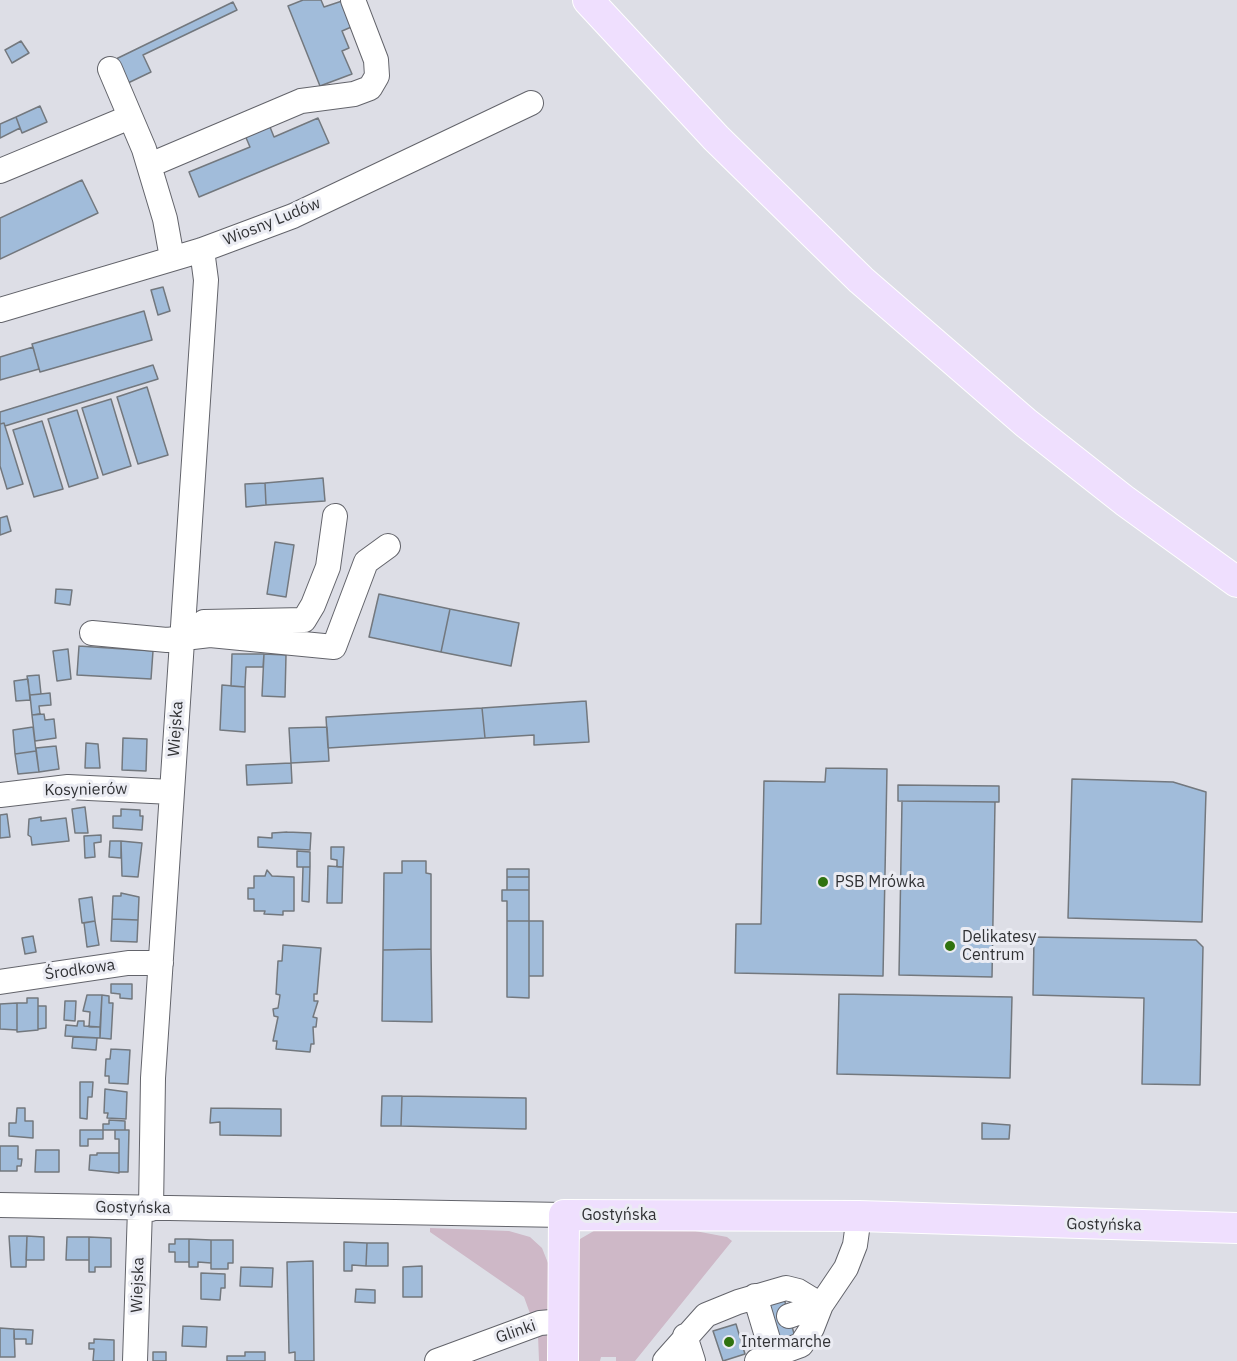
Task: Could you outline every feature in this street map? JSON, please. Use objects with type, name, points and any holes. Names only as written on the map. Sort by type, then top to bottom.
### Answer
[{"type":"main road","points":[[588,0],[716,138],[861,280],[1026,423],[1125,501],[1237,582]]},
{"type":"main road","points":[[563,1361],[564,1215]]},
{"type":"main road","name":"Gostyńska","points":[[564,1215],[859,1216],[1237,1228]]},
{"type":"street","points":[[150,165],[301,102],[354,94],[370,88],[377,76],[376,60],[353,0]]},
{"type":"street","points":[[110,69],[150,165],[172,258]]},
{"type":"street","name":"Wiosny Ludów","points":[[0,310],[202,250],[293,216],[531,104]]},
{"type":"street","points":[[0,171],[130,117]]},
{"type":"street","name":"Wiejska","points":[[135,1361],[206,280],[202,250]]},
{"type":"street","points":[[92,633],[167,640],[183,631],[304,620],[313,605],[328,567],[335,516]]},
{"type":"street","points":[[183,631],[334,646],[366,562],[388,546]]},
{"type":"street","name":"Kosynierów","points":[[0,795],[74,787],[172,792]]},
{"type":"street","name":"Środkowa","points":[[0,982],[128,963],[161,963]]},
{"type":"street","name":"Gostyńska","points":[[0,1205],[564,1215]]},
{"type":"street","points":[[765,1359],[801,1345],[812,1328],[821,1305],[846,1268],[855,1245],[859,1216]]},
{"type":"street","points":[[664,1361],[685,1336],[714,1310],[781,1288],[792,1288],[821,1305]]},
{"type":"street","points":[[755,1296],[775,1320]]},
{"type":"street","points":[[775,1320],[821,1305]]},
{"type":"street","points":[[765,1359],[775,1320]]},
{"type":"street","name":"Glinki","points":[[437,1361],[540,1323],[563,1321]]},
{"type":"street","points":[[685,1336],[693,1361]]},
{"type":"shaded area","points":[[674,1227],[727,1237],[732,1241],[635,1361],[616,1361],[616,1357],[601,1357],[600,1361],[577,1361],[575,1246],[580,1239],[599,1228]]},
{"type":"shaded area","points":[[430,1228],[509,1231],[530,1237],[542,1248],[548,1263],[550,1304],[547,1310],[532,1319],[524,1297],[430,1232]]},
{"type":"shaded area","points":[[549,1334],[551,1361],[539,1361],[538,1335]]},
{"type":"building","points":[[303,0],[321,0],[324,7],[345,0],[356,25],[342,31],[349,48],[342,51],[352,74],[320,86],[288,6]]},
{"type":"building","points":[[233,2],[237,10],[143,55],[151,72],[128,83],[116,59]]},
{"type":"building","points":[[21,41],[29,53],[12,63],[5,50]]},
{"type":"building","points":[[40,106],[47,122],[22,133],[16,117]]},
{"type":"building","points":[[16,117],[20,128],[0,138],[0,124]]},
{"type":"building","points":[[318,118],[329,143],[199,197],[189,172],[250,147],[244,133],[268,122],[274,137]]},
{"type":"building","points":[[82,180],[98,213],[0,259],[0,218]]},
{"type":"building","points":[[163,287],[170,311],[158,315],[151,290]]},
{"type":"building","points":[[144,311],[152,340],[40,372],[32,344]]},
{"type":"building","points":[[33,347],[39,369],[0,380],[0,357]]},
{"type":"building","points":[[153,365],[158,379],[5,426],[4,423],[0,424],[0,412]]},
{"type":"building","points":[[147,387],[168,455],[138,464],[117,397]]},
{"type":"building","points":[[111,399],[131,466],[103,475],[82,408]]},
{"type":"building","points":[[77,410],[98,478],[69,487],[48,419]]},
{"type":"building","points":[[42,421],[63,489],[34,497],[13,430]]},
{"type":"building","points":[[4,423],[23,484],[7,489],[0,466],[0,424]]},
{"type":"building","points":[[323,478],[325,501],[266,505],[265,483]]},
{"type":"building","points":[[265,483],[266,505],[246,507],[245,484]]},
{"type":"building","points":[[7,516],[11,531],[0,535],[0,518]]},
{"type":"building","points":[[275,542],[294,545],[286,597],[267,594]]},
{"type":"building","points":[[56,589],[72,590],[70,605],[55,603]]},
{"type":"building","points":[[379,594],[450,609],[441,652],[369,637]]},
{"type":"building","points":[[450,609],[519,623],[511,666],[441,652]]},
{"type":"building","points":[[79,646],[153,651],[151,679],[77,675]]},
{"type":"building","points":[[68,649],[71,679],[57,681],[53,651]]},
{"type":"building","points":[[232,654],[264,654],[263,667],[246,667],[245,687],[231,686]]},
{"type":"building","points":[[264,654],[286,655],[285,697],[262,696]]},
{"type":"building","points":[[39,675],[41,694],[30,695],[27,676]]},
{"type":"building","points":[[28,679],[30,700],[16,701],[14,681]]},
{"type":"building","points":[[222,685],[245,687],[245,732],[220,730]]},
{"type":"building","points":[[50,693],[51,705],[39,706],[40,714],[32,715],[30,695]]},
{"type":"building","points":[[586,701],[589,742],[534,745],[534,735],[485,738],[482,708]]},
{"type":"building","points":[[482,708],[485,738],[328,748],[326,717]]},
{"type":"building","points":[[44,714],[45,720],[54,719],[56,738],[35,741],[32,715]]},
{"type":"building","points":[[33,727],[36,751],[15,754],[13,730]]},
{"type":"building","points":[[327,727],[329,761],[291,763],[289,728]]},
{"type":"building","points":[[123,738],[147,739],[146,771],[122,770]]},
{"type":"building","points":[[86,743],[98,744],[100,768],[85,768]]},
{"type":"building","points":[[56,746],[59,769],[39,772],[36,748]]},
{"type":"building","points":[[36,751],[39,772],[18,774],[15,754]]},
{"type":"building","points":[[291,763],[292,783],[247,785],[246,765]]},
{"type":"building","points":[[826,768],[887,769],[883,976],[735,973],[736,924],[761,924],[764,781],[825,782]]},
{"type":"building","points":[[1072,779],[1173,782],[1206,792],[1202,922],[1068,918]]},
{"type":"building","points":[[898,785],[999,786],[999,802],[898,801]]},
{"type":"building","points":[[902,801],[995,802],[992,977],[899,975]]},
{"type":"building","points":[[85,807],[88,833],[75,833],[72,809]]},
{"type":"building","points":[[121,809],[140,810],[140,816],[143,816],[142,830],[113,828],[113,816],[121,816]]},
{"type":"building","points":[[7,814],[10,837],[0,838],[0,815]]},
{"type":"building","points":[[41,817],[41,821],[66,818],[69,841],[32,845],[31,837],[28,835],[29,819]]},
{"type":"building","points":[[272,833],[311,833],[310,850],[258,847],[258,837],[272,838]]},
{"type":"building","points":[[101,835],[101,842],[94,843],[95,857],[85,858],[84,836]]},
{"type":"building","points":[[110,841],[121,841],[121,858],[109,857]]},
{"type":"building","points":[[121,841],[142,843],[138,877],[122,876]]},
{"type":"building","points":[[331,847],[344,847],[343,867],[337,867],[337,860],[331,859]]},
{"type":"building","points":[[297,851],[310,852],[310,867],[297,867]]},
{"type":"building","points":[[402,861],[426,861],[426,873],[431,874],[431,949],[383,950],[384,873],[402,873]]},
{"type":"building","points":[[328,866],[343,867],[342,903],[327,903]]},
{"type":"building","points":[[303,867],[310,867],[309,902],[302,901]]},
{"type":"building","points":[[507,869],[529,869],[529,877],[507,877]]},
{"type":"building","points":[[267,870],[272,876],[294,877],[294,911],[283,911],[283,915],[254,911],[254,899],[248,899],[248,888],[254,888],[254,876],[265,876]]},
{"type":"building","points":[[507,877],[529,877],[529,890],[507,890]]},
{"type":"building","points":[[502,890],[529,890],[529,921],[507,921],[507,901],[502,901]]},
{"type":"building","points":[[121,893],[139,897],[138,920],[112,919],[113,896],[121,896]]},
{"type":"building","points":[[92,897],[95,921],[82,923],[79,899]]},
{"type":"building","points":[[112,919],[138,920],[137,942],[111,941]]},
{"type":"building","points":[[95,921],[99,945],[87,947],[84,923]]},
{"type":"building","points":[[507,921],[529,921],[529,998],[507,997]]},
{"type":"building","points":[[529,921],[543,921],[543,976],[529,976]]},
{"type":"building","points":[[33,936],[36,952],[25,954],[22,938]]},
{"type":"building","points":[[1034,937],[1196,940],[1203,947],[1200,1085],[1142,1084],[1144,998],[1033,995]]},
{"type":"building","points":[[283,945],[321,948],[317,994],[314,994],[314,1001],[318,1001],[313,1017],[317,1018],[316,1027],[313,1027],[314,1044],[311,1044],[310,1052],[276,1049],[277,1041],[273,1041],[278,1017],[274,1016],[273,1009],[278,1008],[280,995],[276,994],[278,961],[282,961]]},
{"type":"building","points":[[431,949],[432,1022],[382,1021],[383,950]]},
{"type":"building","points":[[111,984],[132,984],[132,999],[120,998],[120,994],[111,993]]},
{"type":"building","points":[[839,994],[1012,997],[1010,1078],[837,1074]]},
{"type":"building","points":[[87,995],[102,995],[100,1027],[89,1027],[90,1012],[83,1011]]},
{"type":"building","points":[[102,995],[109,996],[109,1003],[113,1003],[111,1039],[100,1038]]},
{"type":"building","points":[[27,998],[38,998],[38,1030],[17,1032],[17,1003],[27,1003]]},
{"type":"building","points":[[65,1001],[76,1001],[75,1021],[64,1020]]},
{"type":"building","points":[[17,1003],[17,1030],[0,1029],[0,1004]]},
{"type":"building","points":[[38,1006],[46,1006],[46,1028],[38,1029]]},
{"type":"building","points":[[78,1021],[84,1021],[84,1026],[100,1027],[100,1038],[65,1036],[66,1025],[77,1026]]},
{"type":"building","points":[[73,1037],[97,1038],[96,1050],[72,1048]]},
{"type":"building","points":[[111,1049],[130,1050],[128,1084],[109,1083],[109,1076],[105,1076],[106,1059],[110,1059]]},
{"type":"building","points":[[80,1082],[93,1082],[92,1097],[88,1097],[87,1119],[80,1118]]},
{"type":"building","points":[[105,1089],[127,1092],[126,1119],[107,1118],[108,1113],[104,1113]]},
{"type":"building","points":[[382,1096],[402,1096],[401,1126],[381,1126]]},
{"type":"building","points":[[402,1096],[526,1098],[526,1129],[401,1126]]},
{"type":"building","points":[[17,1108],[25,1108],[25,1121],[33,1121],[33,1138],[9,1136],[9,1123],[16,1123]]},
{"type":"building","points":[[211,1108],[281,1109],[281,1136],[220,1135],[220,1122],[210,1123]]},
{"type":"building","points":[[109,1120],[125,1121],[125,1130],[103,1130],[103,1124],[109,1124]]},
{"type":"building","points":[[982,1123],[1010,1125],[1009,1139],[982,1139]]},
{"type":"building","points":[[80,1130],[103,1130],[103,1139],[88,1139],[88,1146],[80,1146]]},
{"type":"building","points":[[115,1130],[129,1130],[128,1172],[119,1172],[119,1139],[115,1139]]},
{"type":"building","points":[[0,1146],[18,1146],[18,1159],[22,1159],[21,1166],[17,1166],[17,1171],[0,1171]]},
{"type":"building","points":[[36,1150],[59,1150],[59,1172],[35,1172]]},
{"type":"building","points":[[97,1153],[119,1153],[119,1173],[89,1170],[90,1155],[97,1155]]},
{"type":"building","points":[[9,1236],[27,1236],[26,1267],[11,1267]]},
{"type":"building","points":[[27,1236],[44,1237],[44,1260],[26,1260]]},
{"type":"building","points":[[67,1237],[89,1237],[89,1260],[66,1260]]},
{"type":"building","points":[[89,1237],[111,1238],[111,1267],[95,1267],[95,1272],[89,1272]]},
{"type":"building","points":[[175,1239],[189,1239],[189,1262],[175,1262],[175,1252],[169,1252],[169,1244],[175,1244]]},
{"type":"building","points":[[189,1239],[211,1240],[211,1263],[198,1262],[198,1267],[189,1267]]},
{"type":"building","points":[[211,1240],[233,1240],[233,1263],[228,1263],[228,1269],[211,1269]]},
{"type":"building","points":[[344,1242],[367,1243],[366,1266],[352,1265],[352,1271],[344,1271]]},
{"type":"building","points":[[367,1243],[388,1243],[388,1266],[366,1266]]},
{"type":"building","points":[[313,1261],[314,1361],[295,1361],[295,1352],[289,1353],[287,1262]]},
{"type":"building","points":[[422,1266],[422,1297],[403,1297],[403,1267]]},
{"type":"building","points":[[241,1267],[273,1268],[272,1287],[240,1286]]},
{"type":"building","points":[[201,1273],[225,1274],[225,1288],[221,1288],[220,1300],[201,1299]]},
{"type":"building","points":[[356,1289],[375,1290],[375,1303],[355,1302]]},
{"type":"building","points":[[783,1295],[795,1337],[780,1342],[767,1300]]},
{"type":"building","name":"Intermarche","points":[[736,1324],[745,1354],[723,1361],[713,1331]]},
{"type":"building","points":[[183,1326],[207,1327],[206,1347],[182,1346]]},
{"type":"building","points":[[0,1328],[14,1329],[15,1357],[0,1357]]},
{"type":"building","points":[[14,1329],[33,1330],[32,1344],[26,1344],[26,1339],[14,1339]]},
{"type":"building","points":[[94,1339],[114,1340],[114,1361],[93,1361],[94,1349],[89,1349],[89,1343],[94,1343]]},
{"type":"building","points":[[153,1352],[166,1352],[166,1361],[153,1361]]},
{"type":"building","points":[[245,1352],[265,1352],[265,1361],[227,1361],[227,1356],[245,1356]]},
{"type":"place","name":"PSB Mrówka","points":[[823,882]]},
{"type":"place","name":"Delikatesy Centrum","points":[[950,946]]},
{"type":"place","name":"Intermarche","points":[[729,1342]]}]
